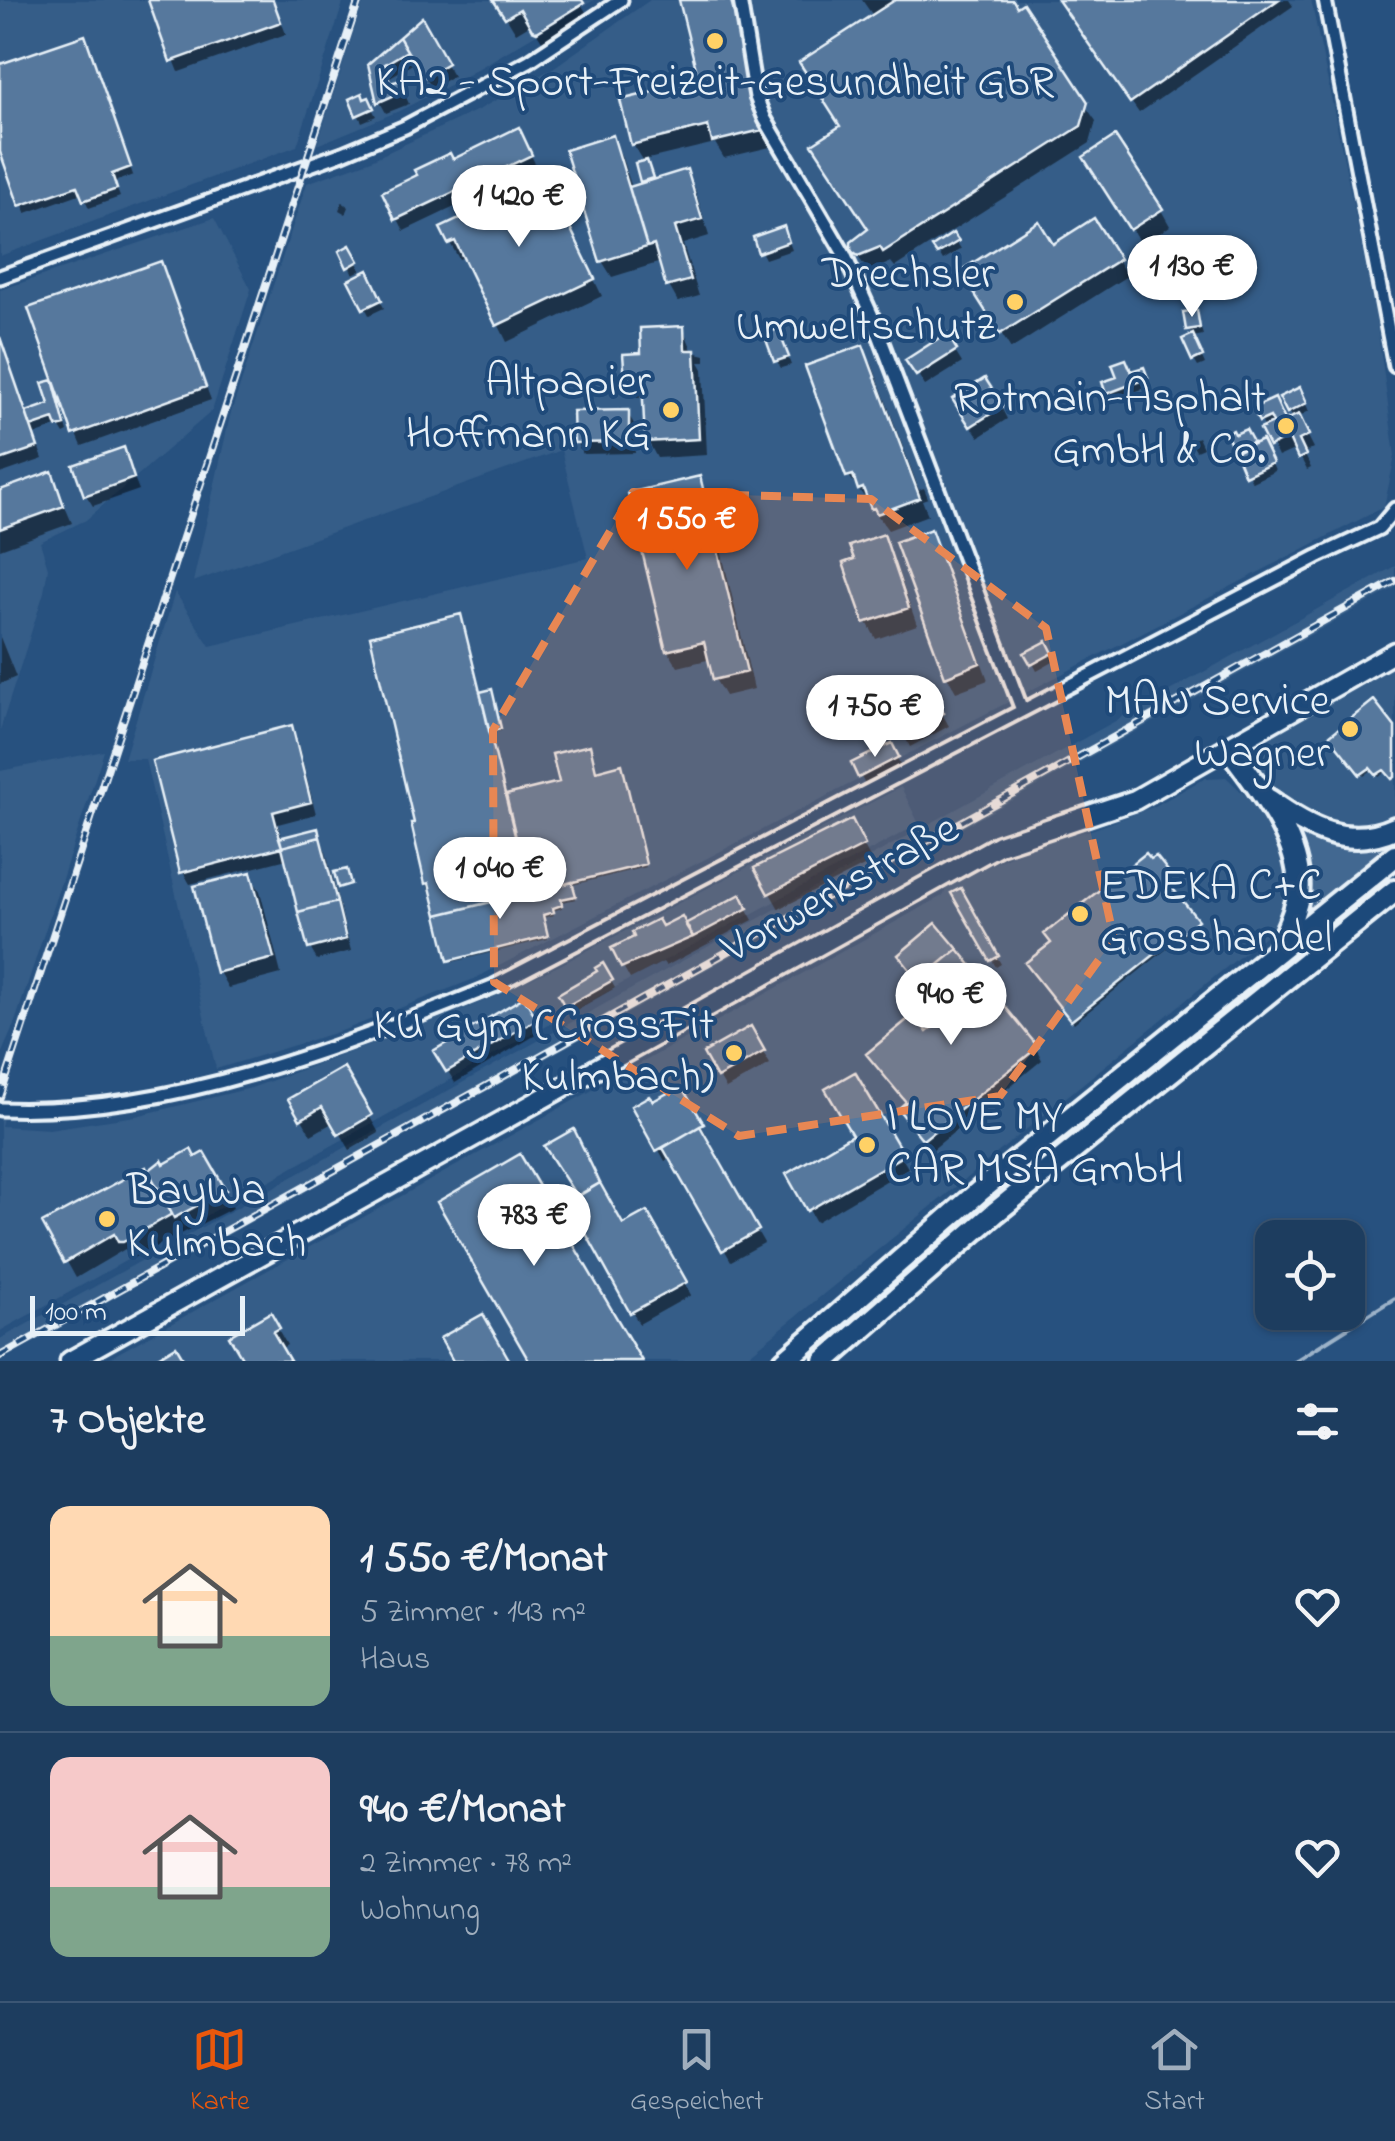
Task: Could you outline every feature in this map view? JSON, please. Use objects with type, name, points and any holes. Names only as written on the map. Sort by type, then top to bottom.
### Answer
[{"type":"highway","points":[[1229,748],[1267,798],[1295,860],[1299,880],[1294,912],[1278,950]]},
{"type":"highway","points":[[1267,798],[1319,832],[1362,838],[1395,828]]},
{"type":"highway","points":[[785,1361],[980,1190],[1395,856]]},
{"type":"highway","points":[[825,1361],[996,1212],[1395,891]]},
{"type":"street","points":[[0,277],[344,153],[405,126],[529,61],[621,0]]},
{"type":"street","points":[[740,0],[756,97],[774,138],[844,254],[866,303],[1022,710]]},
{"type":"street","points":[[1325,0],[1395,366]]},
{"type":"street","points":[[0,1109],[82,1108],[234,1077],[402,1023],[494,986],[1378,528],[1395,509]]},
{"type":"street","name":"Vorwerkstraße","points":[[70,1361],[999,845],[1135,800],[1395,652]]},
{"type":"highlighted area","points":[[633,492],[871,499],[1046,628],[1114,939],[1000,1096],[739,1136],[494,982],[493,730]]},
{"type":"shaded area","points":[[0,0],[344,0],[297,146],[0,256]]},
{"type":"shaded area","points":[[364,0],[594,0],[459,80],[399,111],[317,145]]},
{"type":"shaded area","points":[[650,0],[1311,0],[1375,310],[1395,456],[1384,507],[474,979],[344,1030],[216,1069],[145,759],[124,759],[175,592],[210,646],[588,558],[561,450],[193,582],[230,416],[307,183],[369,161],[480,109],[553,68]]},
{"type":"shaded area","points":[[214,218],[251,289],[212,411],[86,520],[40,542],[48,568],[44,592],[0,730],[0,290]]},
{"type":"shaded area","points":[[1395,566],[1395,588],[0,1361],[0,1339]]},
{"type":"shaded area","points":[[1395,664],[1395,823],[1366,831],[1324,827],[1276,799],[1259,768],[1259,755],[1275,733]]},
{"type":"shaded area","points":[[104,751],[14,1025],[0,1057],[0,771]]},
{"type":"shaded area","points":[[1226,777],[1248,798],[1252,796],[1288,859],[1292,882],[1288,909],[1276,927],[741,1361],[104,1361],[944,895],[947,884],[1039,843],[1094,829],[1155,806],[1205,778]]},
{"type":"shaded area","points":[[901,787],[919,824],[630,979],[0,1331],[0,1118],[1,1126],[49,1129],[136,1116],[251,1088],[381,1041],[477,1004],[558,966]]},
{"type":"shaded area","points":[[1294,830],[1331,841],[1395,837],[1395,847],[1301,920]]},
{"type":"building","points":[[148,0],[273,0],[281,22],[170,62]]},
{"type":"building","points":[[493,0],[584,3],[537,32],[520,9],[505,18]]},
{"type":"building","name":"KA2 - Sport-Freizeit-Gesundheit GbR","points":[[679,0],[731,0],[762,130],[712,142],[708,126],[631,145],[620,100],[699,81]]},
{"type":"building","points":[[895,0],[1013,0],[1017,7],[1023,3],[1088,102],[1081,126],[883,252],[880,247],[858,256],[851,251],[851,242],[868,229],[812,144],[840,126],[799,62]]},
{"type":"building","points":[[1058,0],[1278,0],[1130,103]]},
{"type":"building","points":[[422,17],[448,63],[423,78],[399,37]]},
{"type":"building","points":[[85,35],[131,167],[112,174],[117,189],[83,201],[77,186],[19,206],[0,152],[0,64]]},
{"type":"building","points":[[399,37],[407,51],[385,64],[390,83],[401,80],[404,91],[377,103],[368,64]]},
{"type":"building","points":[[362,93],[374,108],[356,116],[349,99]]},
{"type":"building","points":[[519,127],[532,155],[395,220],[382,192],[417,175],[414,170],[450,153],[453,159]]},
{"type":"building","points":[[613,135],[647,247],[600,262],[565,150]]},
{"type":"building","points":[[1115,136],[1163,209],[1130,230],[1083,157]]},
{"type":"building","points":[[647,160],[653,178],[640,182],[635,163]]},
{"type":"building","points":[[687,169],[702,219],[675,227],[691,280],[666,287],[654,245],[647,247],[629,187]]},
{"type":"building","points":[[545,176],[595,279],[496,326],[455,241],[448,244],[440,228],[468,215],[457,191],[465,187],[476,209]]},
{"type":"building","name":"Drechsler Umweltschutz","points":[[1094,218],[1120,259],[1000,334],[960,271],[1039,221],[1053,244]]},
{"type":"building","points":[[784,226],[789,242],[758,253],[753,237]]},
{"type":"building","points":[[953,233],[959,241],[937,254],[932,247]]},
{"type":"building","points":[[350,245],[359,261],[347,268],[339,251]]},
{"type":"building","points":[[161,261],[206,387],[73,435],[28,308]]},
{"type":"building","points":[[368,270],[382,300],[363,309],[348,280]]},
{"type":"building","points":[[1197,310],[1200,328],[1186,330],[1183,312]]},
{"type":"building","name":"Altpapier Hoffmann KG","points":[[684,326],[685,350],[695,350],[699,439],[645,442],[642,380],[625,381],[623,354],[641,353],[640,328]]},
{"type":"building","points":[[778,329],[789,357],[774,362],[764,334]]},
{"type":"building","points":[[947,333],[957,350],[916,376],[905,360]]},
{"type":"building","points":[[1193,334],[1203,356],[1192,361],[1182,339]]},
{"type":"building","points":[[0,337],[38,447],[0,460]]},
{"type":"building","points":[[863,345],[920,498],[877,514],[863,488],[858,490],[853,475],[846,477],[805,366]]},
{"type":"building","points":[[1126,359],[1131,371],[1144,367],[1148,378],[1106,394],[1102,382],[1117,377],[1112,364]]},
{"type":"building","points":[[985,378],[1003,406],[970,427],[952,399]]},
{"type":"building","points":[[53,380],[65,425],[57,427],[54,419],[31,427],[26,412],[49,404],[42,383]]},
{"type":"building","points":[[1300,387],[1307,403],[1287,413],[1279,397]]},
{"type":"building","name":"Rotmain-Asphalt GmbH & Co.","points":[[1275,398],[1285,420],[1299,414],[1309,435],[1299,440],[1306,455],[1298,459],[1288,437],[1269,447],[1260,429],[1273,423],[1270,417],[1259,422],[1253,408]]},
{"type":"building","points":[[629,410],[629,442],[574,443],[573,411]]},
{"type":"building","points":[[1246,429],[1253,442],[1234,451],[1226,433]]},
{"type":"building","points":[[1262,440],[1273,463],[1245,476],[1235,452]]},
{"type":"building","points":[[124,447],[134,478],[84,496],[73,465]]},
{"type":"building","points":[[52,471],[64,506],[0,529],[0,490]]},
{"type":"building","points":[[700,476],[747,672],[713,680],[704,642],[666,651],[628,493]]},
{"type":"building","points":[[931,529],[980,663],[945,677],[895,542]]},
{"type":"building","points":[[884,534],[909,608],[864,623],[843,563],[854,559],[849,546]]},
{"type":"building","points":[[461,614],[529,893],[437,915],[429,883],[425,884],[370,636]]},
{"type":"building","points":[[1047,641],[1053,653],[1031,665],[1024,653]]},
{"type":"building","points":[[492,689],[501,728],[489,731],[480,692]]},
{"type":"building","points":[[934,694],[944,713],[901,736],[891,717]]},
{"type":"building","points":[[1374,700],[1395,727],[1392,779],[1384,770],[1376,775],[1370,768],[1360,775],[1329,736]]},
{"type":"building","points":[[292,725],[311,802],[273,812],[282,847],[180,873],[152,761]]},
{"type":"building","points":[[892,743],[899,757],[858,778],[851,763]]},
{"type":"building","points":[[590,745],[596,771],[622,764],[646,864],[529,893],[506,795],[559,782],[552,754]]},
{"type":"building","points":[[852,819],[865,845],[768,894],[754,868]]},
{"type":"building","points":[[318,828],[320,837],[282,847],[279,838]]},
{"type":"building","points":[[320,837],[337,902],[298,912],[282,847]]},
{"type":"building","points":[[1146,853],[1151,859],[1156,856],[1172,876],[1166,880],[1198,920],[1071,1021],[1025,963],[1051,943],[1044,934]]},
{"type":"building","points":[[347,869],[351,884],[338,888],[334,872]]},
{"type":"building","points":[[251,872],[274,958],[216,973],[194,886]]},
{"type":"building","points":[[572,882],[576,896],[561,899],[562,905],[543,915],[548,936],[448,961],[437,915]]},
{"type":"building","points":[[961,888],[999,956],[990,961],[951,893]]},
{"type":"building","points":[[741,894],[748,908],[693,937],[685,924]]},
{"type":"building","points":[[337,902],[346,939],[308,949],[298,912]]},
{"type":"building","points":[[682,916],[693,937],[621,968],[611,948],[658,919],[662,926]]},
{"type":"building","points":[[936,923],[958,949],[919,981],[898,955]]},
{"type":"building","points":[[958,949],[1038,1047],[923,1140],[898,1109],[906,1102],[866,1054],[913,1015],[927,1032],[948,1015],[919,981]]},
{"type":"building","points":[[603,963],[613,980],[565,1007],[558,994],[597,971],[595,968]]},
{"type":"building","points":[[524,997],[537,1019],[446,1072],[433,1051]]},
{"type":"building","points":[[751,1026],[765,1051],[717,1078],[703,1053]]},
{"type":"building","points":[[344,1067],[372,1115],[338,1135],[322,1107],[300,1120],[288,1099]]},
{"type":"building","name":"I LOVE MY CAR MSA GmbH","points":[[855,1072],[904,1155],[807,1211],[786,1174],[852,1135],[825,1089]]},
{"type":"building","points":[[683,1089],[704,1124],[656,1151],[631,1106],[649,1096],[653,1101]]},
{"type":"building","points":[[700,1126],[759,1230],[722,1251],[663,1148]]},
{"type":"building","points":[[574,1129],[600,1183],[577,1197],[544,1146]]},
{"type":"building","points":[[191,1149],[195,1157],[204,1152],[226,1190],[174,1218],[148,1171],[162,1160],[164,1164]]},
{"type":"building","points":[[520,1154],[642,1361],[529,1361],[437,1202]]},
{"type":"building","name":"BayWa Kulmbach","points":[[146,1167],[172,1214],[123,1242],[118,1242],[114,1234],[64,1263],[42,1223]]},
{"type":"building","points":[[600,1183],[623,1224],[647,1211],[687,1282],[630,1313],[568,1201]]},
{"type":"building","points":[[271,1312],[280,1328],[273,1332],[290,1361],[244,1361],[229,1336]]},
{"type":"building","points":[[483,1314],[510,1361],[453,1361],[440,1338]]},
{"type":"building","points":[[176,1346],[185,1361],[151,1361]]},
{"type":"waterway","points":[[1295,1361],[1395,1298]]},
{"type":"railway","points":[[0,1097],[359,0]]},
{"type":"railway","points":[[0,1356],[1395,581]]},
{"type":"place","name":"KA2 - Sport-Freizeit-Gesundheit GbR","points":[[715,41]]},
{"type":"place","name":"Drechsler Umweltschutz","points":[[1015,302]]},
{"type":"place","name":"Altpapier Hoffmann KG","points":[[671,410]]},
{"type":"place","name":"Rotmain-Asphalt GmbH & Co.","points":[[1286,426]]},
{"type":"place","name":"MAN Service Wagner","points":[[1350,729]]},
{"type":"place","name":"EDEKA C+C Grosshandel","points":[[1080,914]]},
{"type":"place","name":"KU Gym (CrossFit Kulmbach)","points":[[734,1053]]},
{"type":"place","name":"I LOVE MY CAR MSA GmbH","points":[[867,1145]]},
{"type":"place","name":"BayWa Kulmbach","points":[[107,1219]]}]
